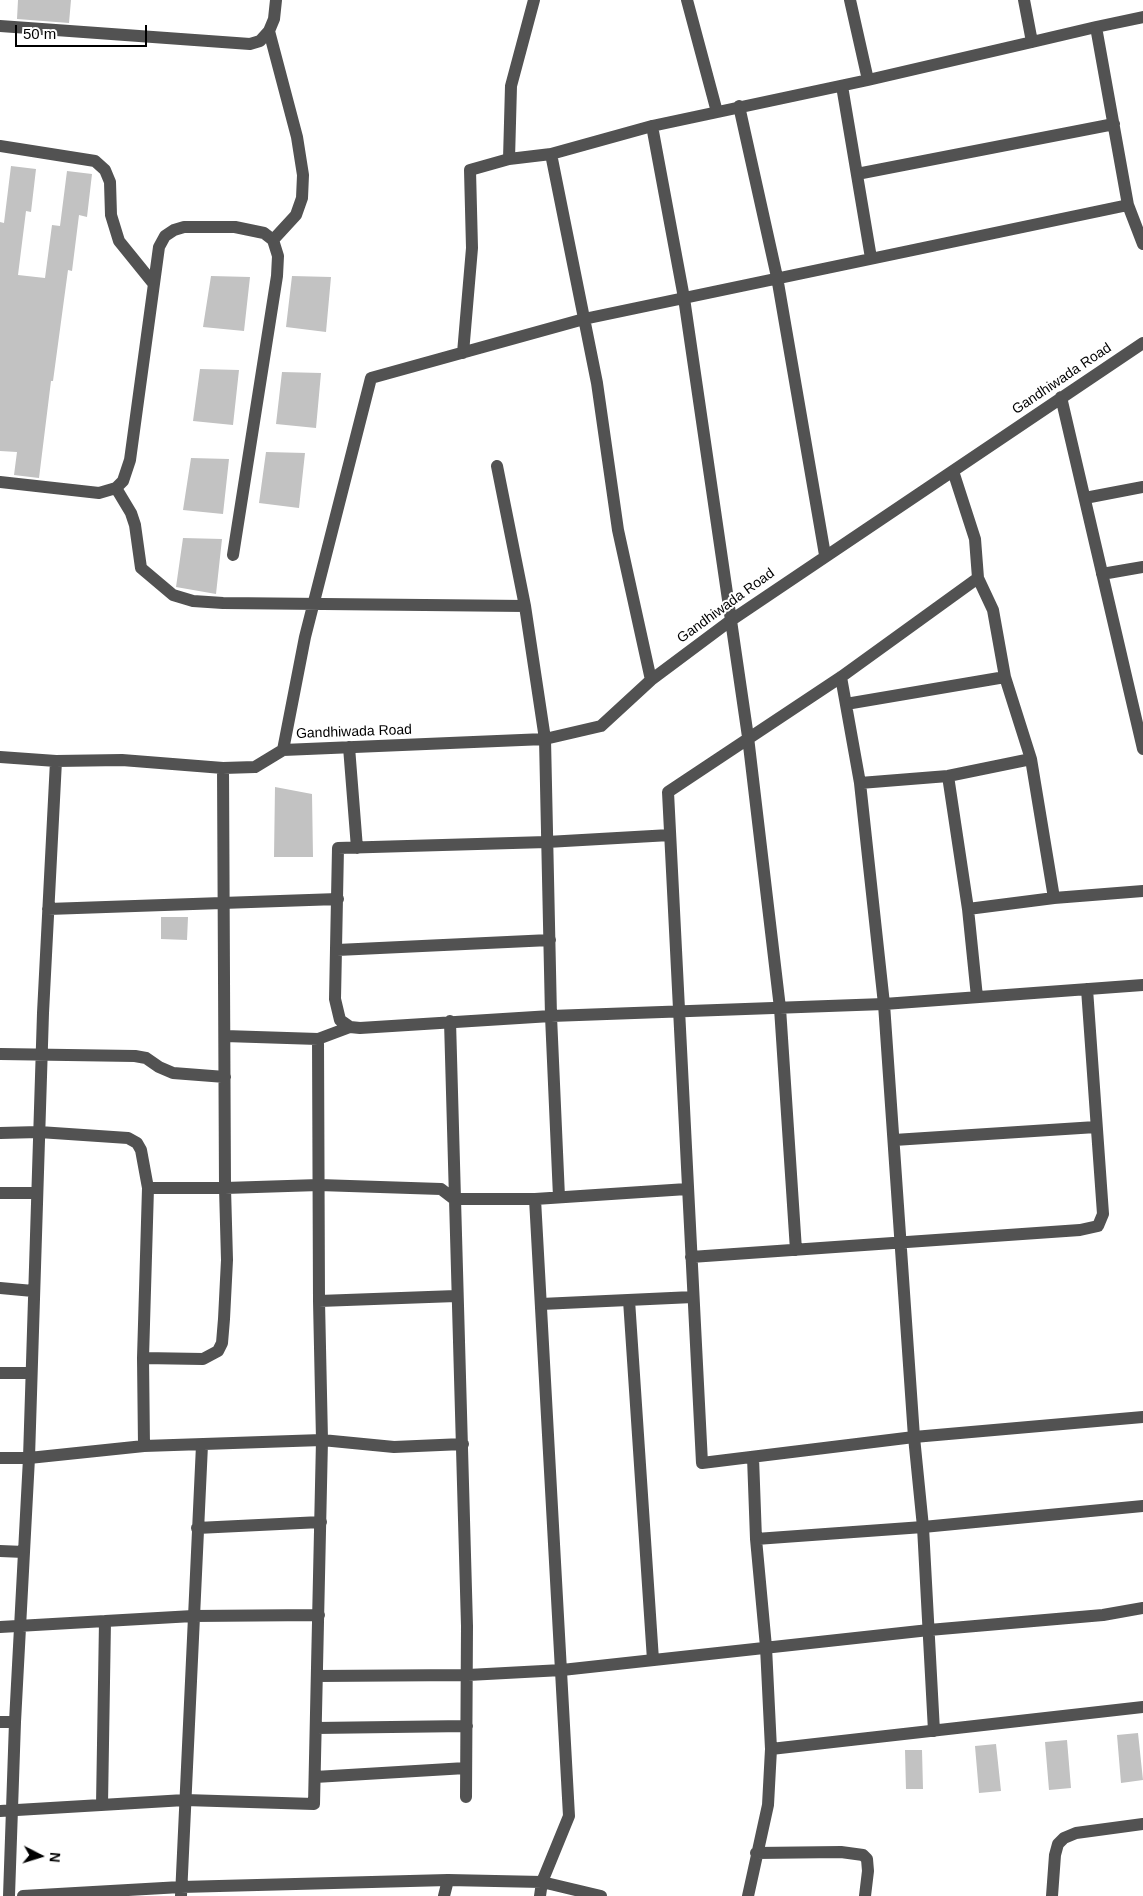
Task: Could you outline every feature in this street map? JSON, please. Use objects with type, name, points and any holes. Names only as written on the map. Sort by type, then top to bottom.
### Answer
[{"type":"street","points":[[0,26],[238,45],[260,40],[269,31],[274,19],[276,0]]},
{"type":"street","points":[[509,159],[511,86],[534,0]]},
{"type":"street","points":[[687,0],[717,112]]},
{"type":"street","points":[[850,0],[868,80]]},
{"type":"street","points":[[1024,0],[1032,42]]},
{"type":"street","points":[[463,353],[472,248],[470,170],[509,159],[551,154],[652,126],[739,106],[842,86],[1143,17]]},
{"type":"street","points":[[1096,27],[1128,205],[1143,244]]},
{"type":"street","points":[[269,31],[297,137],[303,175],[302,198],[296,216],[273,240]]},
{"type":"street","points":[[842,86],[871,258]]},
{"type":"street","points":[[739,106],[777,277],[825,556]]},
{"type":"street","points":[[857,174],[1114,124]]},
{"type":"street","points":[[652,126],[684,298],[748,737],[780,1008],[796,1250]]},
{"type":"street","points":[[0,146],[95,161],[105,170],[110,182],[111,215],[119,242],[153,283]]},
{"type":"street","points":[[551,154],[597,383],[618,530],[651,680]]},
{"type":"street","points":[[0,757],[56,761],[122,760],[223,768],[255,767],[282,750],[305,636],[371,378],[584,319],[777,277],[1128,205]]},
{"type":"street","points":[[0,482],[99,493],[116,488],[123,481],[130,460],[143,374],[153,283],[159,247],[165,236],[174,230],[184,227],[235,227],[264,233],[273,240],[278,256],[277,276],[233,555]]},
{"type":"street","name":"Gandhiwada Road","points":[[282,750],[545,739],[602,726],[651,680],[730,621],[1143,343]]},
{"type":"street","points":[[1061,397],[1143,749]]},
{"type":"street","points":[[497,466],[525,606],[545,739],[551,1016],[559,1197]]},
{"type":"street","points":[[953,472],[975,539],[978,578],[992,610],[1004,677],[1030,759],[1054,898]]},
{"type":"street","points":[[1085,498],[1143,487]]},
{"type":"street","points":[[116,488],[131,513],[135,525],[141,568],[173,595],[193,601],[223,603],[314,602],[525,606]]},
{"type":"street","points":[[1102,574],[1143,567]]},
{"type":"street","points":[[978,578],[841,677],[748,737],[668,792],[702,1464],[914,1437],[1143,1417]]},
{"type":"street","points":[[841,677],[860,783],[884,1004],[914,1437],[923,1527],[934,1731]]},
{"type":"street","points":[[846,704],[1004,677]]},
{"type":"street","points":[[349,747],[357,848]]},
{"type":"street","points":[[860,783],[948,776],[1030,759]]},
{"type":"street","points":[[9,1896],[6,1811],[15,1722],[29,1458],[39,1132],[56,761]]},
{"type":"street","points":[[143,1358],[203,1359],[218,1351],[222,1343],[227,1270],[223,768]]},
{"type":"street","points":[[948,776],[968,909],[977,997]]},
{"type":"street","points":[[350,1027],[340,1020],[336,1012],[335,999],[338,848],[547,842],[670,835]]},
{"type":"street","points":[[968,909],[1054,898],[1143,892]]},
{"type":"street","points":[[48,909],[338,899]]},
{"type":"street","points":[[337,950],[550,940]]},
{"type":"street","points":[[225,1036],[318,1040],[350,1027],[398,1026],[450,1021],[551,1016],[884,1004],[1143,984]]},
{"type":"street","points":[[691,1257],[1080,1230],[1098,1226],[1103,1214],[1087,989]]},
{"type":"street","points":[[450,1021],[456,1296],[463,1444],[468,1675],[466,1797]]},
{"type":"street","points":[[6,1811],[185,1800],[314,1804],[322,1440],[319,1301],[318,1040]]},
{"type":"street","points":[[0,1054],[135,1056],[146,1058],[159,1067],[173,1073],[225,1077]]},
{"type":"street","points":[[894,1140],[1096,1127]]},
{"type":"street","points":[[0,1133],[39,1132],[128,1138],[136,1143],[141,1150],[148,1188],[143,1358],[144,1446]]},
{"type":"street","points":[[148,1188],[319,1186],[441,1189],[454,1199],[536,1199],[687,1189]]},
{"type":"street","points":[[0,1192],[37,1193]]},
{"type":"street","points":[[536,1199],[569,1816],[542,1882],[540,1896]]},
{"type":"street","points":[[0,1288],[33,1291]]},
{"type":"street","points":[[319,1301],[456,1296]]},
{"type":"street","points":[[542,1304],[693,1297]]},
{"type":"street","points":[[629,1300],[653,1660]]},
{"type":"street","points":[[0,1373],[31,1373]]},
{"type":"street","points":[[0,1458],[29,1458],[144,1446],[322,1440],[394,1447],[463,1444]]},
{"type":"street","points":[[181,1891],[202,1445]]},
{"type":"street","points":[[748,1896],[768,1804],[771,1749],[766,1647],[756,1539],[753,1457]]},
{"type":"street","points":[[756,1539],[923,1527],[1143,1506]]},
{"type":"street","points":[[197,1528],[320,1522]]},
{"type":"street","points":[[0,1551],[24,1552]]},
{"type":"street","points":[[317,1676],[468,1675],[562,1670],[929,1630],[1103,1616],[1143,1608]]},
{"type":"street","points":[[0,1627],[193,1616],[318,1614]]},
{"type":"street","points":[[102,1805],[105,1621]]},
{"type":"street","points":[[771,1749],[1143,1707]]},
{"type":"street","points":[[0,1722],[15,1722]]},
{"type":"street","points":[[316,1728],[467,1726]]},
{"type":"street","points":[[315,1777],[466,1768]]},
{"type":"street","points":[[1052,1896],[1055,1855],[1058,1844],[1064,1838],[1076,1833],[1143,1824]]},
{"type":"street","points":[[756,1853],[841,1852],[863,1855],[867,1859],[868,1871],[865,1896]]},
{"type":"street","points":[[444,1896],[448,1880]]},
{"type":"street","points":[[22,1896],[448,1880],[542,1882],[602,1896]]},
{"type":"building","points":[[18,0],[71,0],[69,23],[17,19]]},
{"type":"building","points":[[11,166],[36,169],[31,212],[26,211],[18,275],[45,278],[52,225],[60,226],[67,171],[92,174],[87,217],[79,215],[72,271],[68,270],[53,381],[51,381],[39,478],[14,475],[17,452],[0,451],[0,222],[4,223]]},
{"type":"building","points":[[211,276],[250,277],[244,331],[203,327]]},
{"type":"building","points":[[292,276],[331,277],[326,332],[286,327]]},
{"type":"building","points":[[200,369],[239,370],[233,425],[193,421]]},
{"type":"building","points":[[282,372],[321,373],[316,428],[276,424]]},
{"type":"building","points":[[266,452],[305,453],[299,508],[259,503]]},
{"type":"building","points":[[191,458],[229,459],[223,514],[183,510]]},
{"type":"building","points":[[183,538],[222,539],[216,594],[176,587]]},
{"type":"building","points":[[275,787],[312,794],[313,857],[274,857]]},
{"type":"building","points":[[161,917],[188,917],[187,940],[161,939]]},
{"type":"building","points":[[1138,1733],[1143,1780],[1121,1783],[1117,1735]]},
{"type":"building","points":[[1067,1740],[1071,1788],[1049,1790],[1045,1742]]},
{"type":"building","points":[[996,1744],[1001,1791],[979,1793],[975,1746]]},
{"type":"building","points":[[905,1750],[922,1750],[923,1789],[906,1789]]}]
